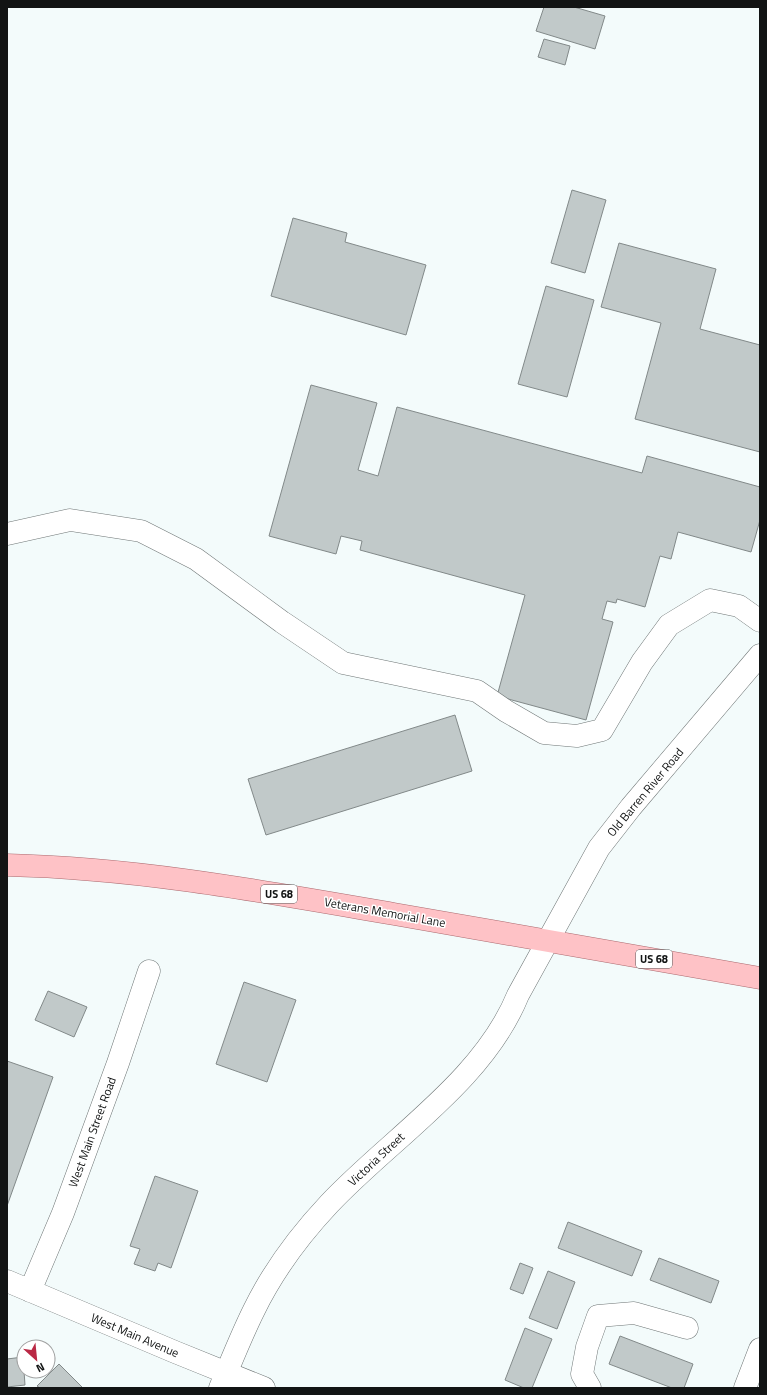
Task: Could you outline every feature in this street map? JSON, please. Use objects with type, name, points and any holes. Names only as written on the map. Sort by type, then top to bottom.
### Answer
[{"type":"main road","name":"Veterans Memorial Lane","points":[[7,864],[65,867],[192,880],[760,978]]},
{"type":"street","points":[[7,534],[70,520],[141,531],[196,559],[282,622],[343,663],[478,691],[506,711],[544,733],[577,736],[602,730],[642,662],[669,625],[710,600],[739,606],[760,621]]},
{"type":"street","name":"Old Barren River Road","points":[[549,941],[600,848],[613,829],[760,655]]},
{"type":"street","name":"Victoria Street","points":[[223,1380],[248,1321],[266,1287],[283,1260],[303,1233],[353,1179],[429,1111],[471,1068],[511,1011],[518,995],[549,941]]},
{"type":"street","name":"West Main Street Road","points":[[30,1291],[63,1213],[118,1063],[149,971]]},
{"type":"street","name":"West Main Avenue","points":[[7,1281],[223,1380],[264,1388]]},
{"type":"street","points":[[590,1388],[582,1374],[587,1347],[598,1316],[634,1313],[687,1328]]},
{"type":"street","points":[[745,1388],[760,1349]]},
{"type":"building","points":[[544,7],[574,7],[605,16],[595,49],[536,31]]},
{"type":"building","points":[[544,39],[570,46],[565,65],[538,57]]},
{"type":"building","points":[[572,190],[606,200],[585,273],[551,263]]},
{"type":"building","points":[[293,218],[347,233],[345,242],[426,265],[406,335],[271,296]]},
{"type":"building","points":[[619,243],[716,269],[700,329],[760,345],[760,452],[635,419],[661,323],[601,307]]},
{"type":"building","points":[[546,286],[594,300],[567,397],[518,384]]},
{"type":"building","points":[[311,385],[377,403],[358,470],[378,476],[397,407],[642,473],[647,456],[760,487],[760,520],[751,552],[678,532],[671,559],[660,556],[645,607],[617,599],[616,603],[607,601],[602,619],[613,622],[586,720],[497,696],[525,595],[360,550],[362,541],[341,536],[336,554],[269,536]]},
{"type":"building","points":[[455,715],[472,771],[266,835],[248,779]]},
{"type":"building","points":[[244,982],[296,1000],[267,1082],[216,1064]]},
{"type":"building","points":[[48,991],[87,1007],[74,1037],[35,1020]]},
{"type":"building","points":[[7,1061],[53,1077],[7,1206]]},
{"type":"building","points":[[155,1176],[198,1191],[171,1268],[158,1263],[155,1271],[134,1264],[140,1249],[130,1246]]},
{"type":"building","points":[[568,1222],[642,1251],[632,1276],[558,1248]]},
{"type":"building","points":[[659,1258],[719,1281],[711,1303],[650,1280]]},
{"type":"building","points":[[520,1263],[533,1268],[523,1294],[510,1289]]},
{"type":"building","points":[[548,1271],[575,1282],[557,1329],[529,1318]]},
{"type":"building","points":[[525,1328],[552,1339],[532,1388],[524,1388],[505,1380]]},
{"type":"building","points":[[620,1336],[693,1364],[684,1388],[672,1388],[609,1364]]},
{"type":"building","points":[[16,1358],[16,1379],[25,1379],[25,1385],[7,1387],[7,1359]]},
{"type":"building","points":[[59,1364],[83,1388],[40,1388],[37,1386],[44,1379],[56,1379],[56,1367]]}]
